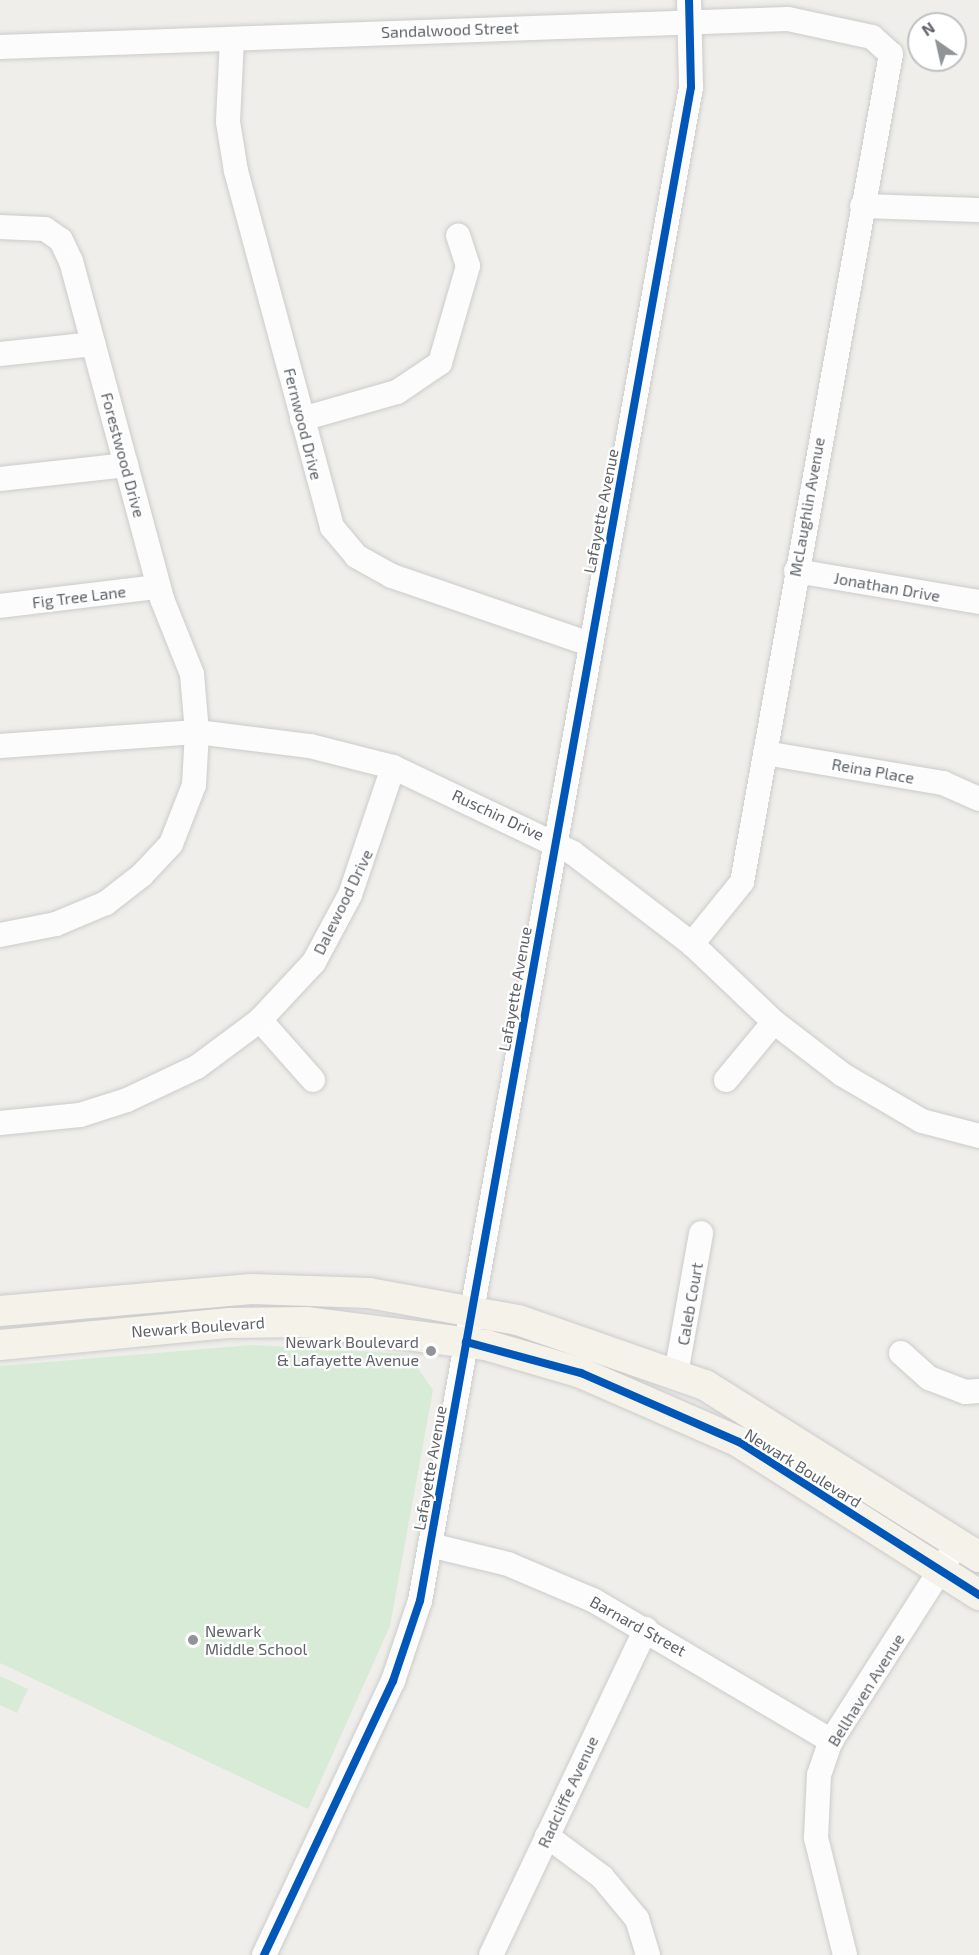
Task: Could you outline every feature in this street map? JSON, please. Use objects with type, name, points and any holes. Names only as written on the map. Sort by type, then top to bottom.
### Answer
[{"type":"main road","name":"Newark Boulevard","points":[[0,1311],[251,1289],[369,1293],[472,1310],[561,1331],[705,1385],[837,1464],[969,1550]]},
{"type":"main road","name":"Newark Boulevard","points":[[0,1345],[187,1326],[306,1322],[466,1342],[581,1373],[739,1442],[979,1595]]},
{"type":"street","name":"Sandalwood Street","points":[[0,47],[232,39],[690,10],[788,19],[872,37],[891,54]]},
{"type":"street","name":"Lafayette Avenue","points":[[264,1955],[409,1643],[430,1545],[691,87],[690,10]]},
{"type":"street","name":"Fernwood Drive","points":[[232,39],[228,122],[236,171],[324,507],[356,556],[392,576],[590,644]]},
{"type":"street","name":"McLaughlin Avenue","points":[[692,944],[742,882],[796,571],[891,54]]},
{"type":"street","points":[[862,206],[979,210]]},
{"type":"street","name":"Forestwood Drive","points":[[0,227],[28,224],[61,240],[93,344],[158,586],[192,674],[197,732],[194,785],[171,844],[142,875],[106,903],[56,924],[0,936]]},
{"type":"street","points":[[302,419],[397,392],[440,363],[468,266],[458,236]]},
{"type":"street","points":[[0,354],[93,344]]},
{"type":"street","points":[[0,479],[126,465]]},
{"type":"street","name":"Jonathan Drive","points":[[796,571],[979,602]]},
{"type":"street","name":"Fig Tree Lane","points":[[0,606],[158,586]]},
{"type":"street","name":"Ruschin Drive","points":[[0,746],[197,732],[310,746],[393,767],[555,842],[692,944],[774,1022],[843,1075],[922,1121],[979,1136]]},
{"type":"street","name":"Reina Place","points":[[765,753],[943,783],[979,798]]},
{"type":"street","name":"Dalewood Drive","points":[[0,1123],[80,1115],[127,1100],[197,1067],[260,1020],[314,962],[350,895],[393,767]]},
{"type":"street","points":[[260,1020],[314,1080]]},
{"type":"street","points":[[726,1080],[774,1022]]},
{"type":"street","name":"Caleb Court","points":[[676,1374],[701,1233]]},
{"type":"street","points":[[902,1353],[929,1378],[965,1392],[979,1391]]},
{"type":"street","name":"Barnard Street","points":[[430,1545],[508,1563],[646,1629],[831,1741]]},
{"type":"street","name":"Bellhaven Avenue","points":[[845,1955],[816,1838],[819,1775],[831,1741],[940,1571],[969,1550]]},
{"type":"street","name":"Radcliffe Avenue","points":[[491,1955],[646,1629]]},
{"type":"street","points":[[547,1836],[602,1877],[637,1919],[648,1955]]},
{"type":"green space","name":"Newark Middle School","points":[[252,1345],[408,1354],[433,1390],[390,1626],[308,1809],[0,1663],[0,1366]]},
{"type":"green space","points":[[0,1676],[28,1689],[17,1713],[0,1705]]},
{"type":"cycle path","points":[[264,1955],[393,1681],[420,1601],[691,87],[689,0]]},
{"type":"cycle path","points":[[466,1342],[581,1373],[739,1442],[979,1595]]},
{"type":"place","name":"Newark Boulevard & Lafayette Avenue","points":[[431,1351]]},
{"type":"place","name":"Newark Middle School","points":[[193,1640]]}]
